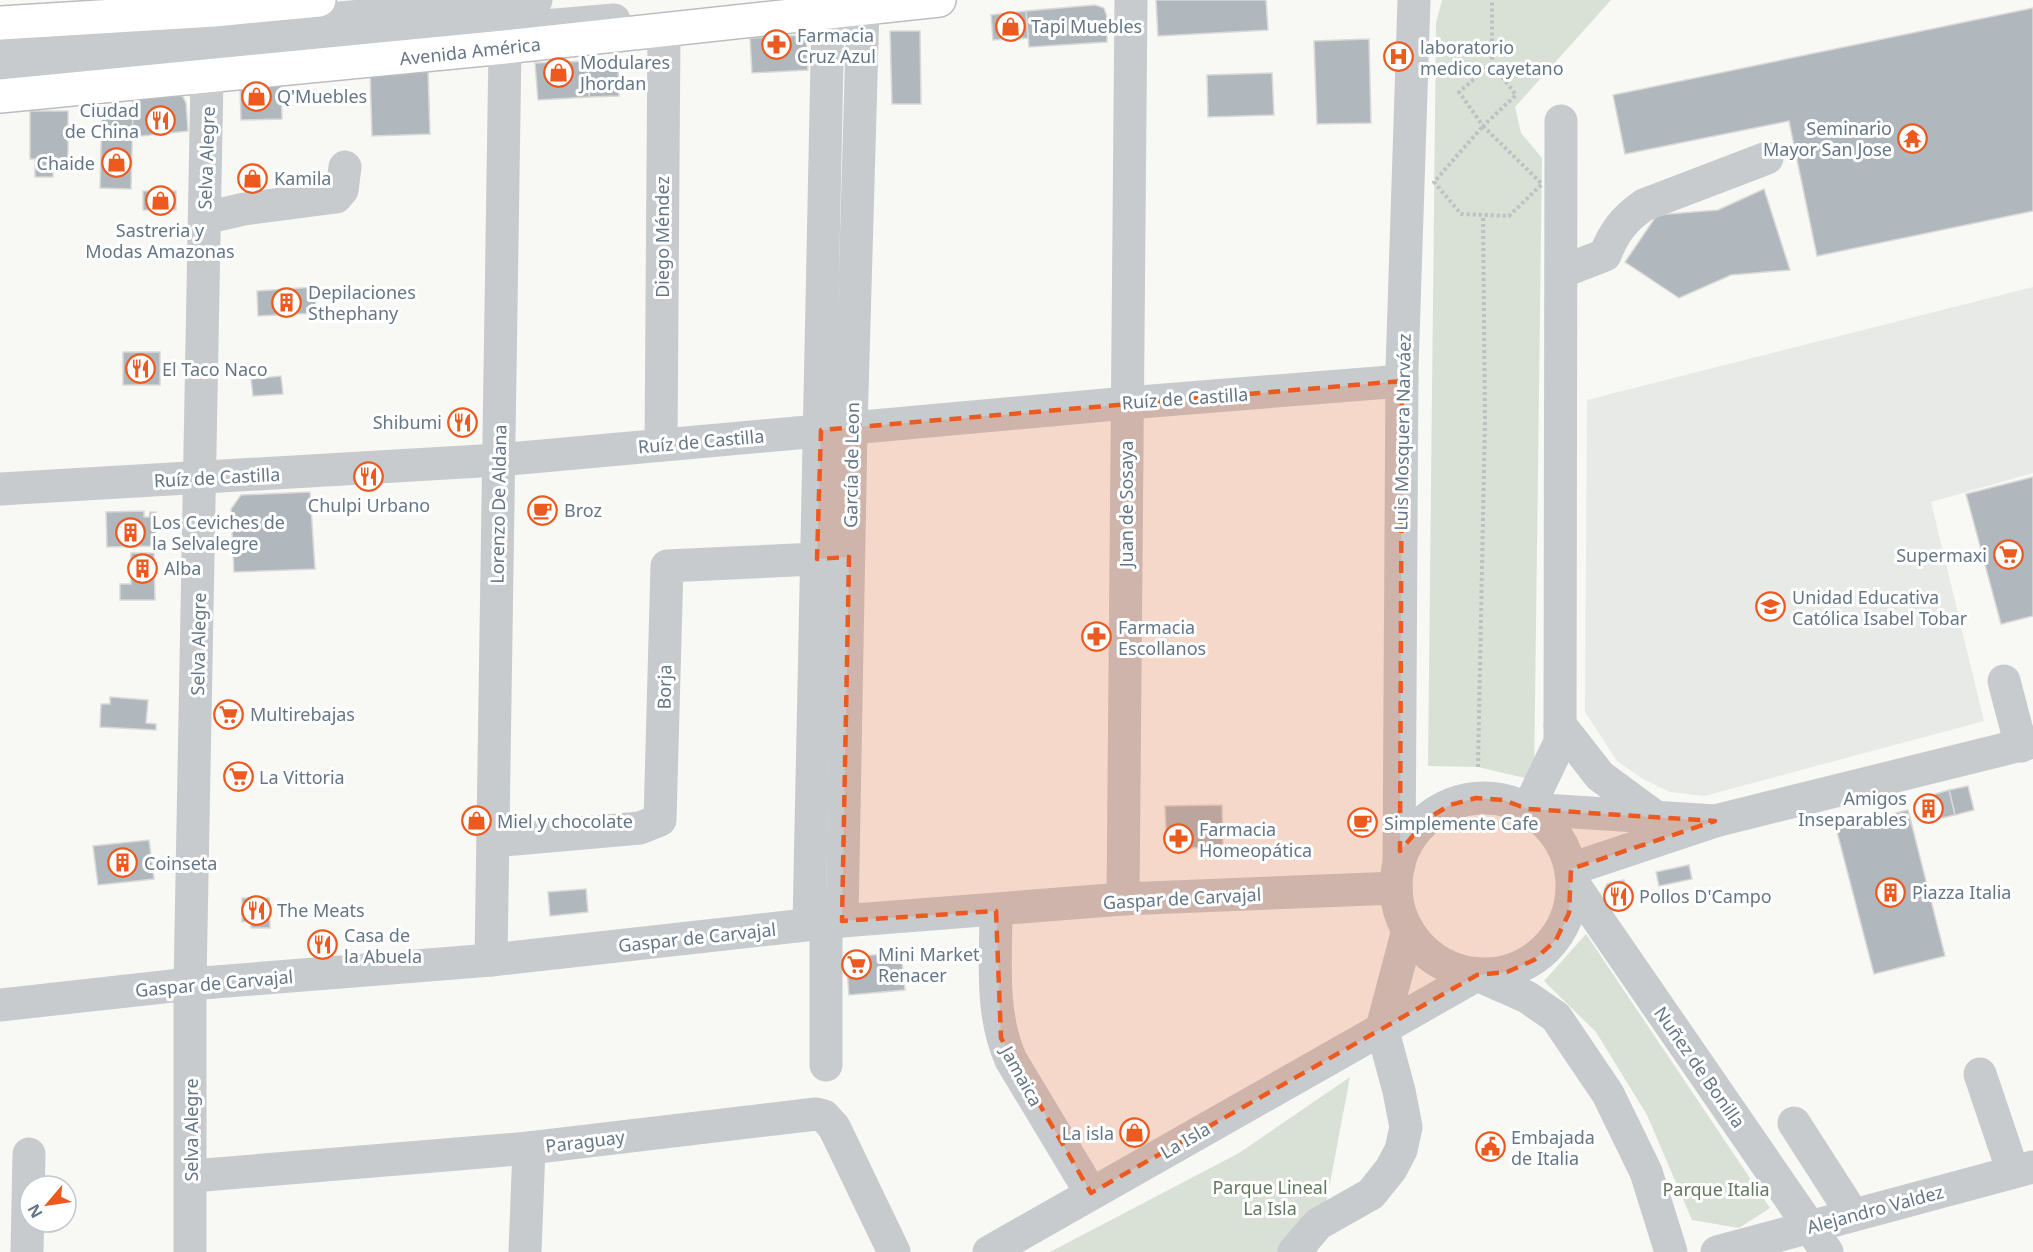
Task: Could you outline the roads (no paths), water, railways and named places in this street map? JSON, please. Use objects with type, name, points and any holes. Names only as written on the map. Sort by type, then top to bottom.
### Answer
[{"type":"main road","name":"Avenida América","points":[[0,96],[319,0]]},
{"type":"main road","name":"Avenida América","points":[[0,22],[505,47],[664,30],[819,7],[863,8],[939,0]]},
{"type":"street","points":[[0,73],[211,34],[536,0]]},
{"type":"street","name":"Juan de Sosaya","points":[[1123,900],[1131,0]]},
{"type":"street","name":"Luis Mosquera Narváez","points":[[1397,877],[1402,381],[1414,0]]},
{"type":"street","points":[[0,49],[211,34],[819,7]]},
{"type":"street","name":"García de Leon","points":[[819,7],[836,429]]},
{"type":"street","name":"García de Leon","points":[[826,1065],[825,922],[836,429],[863,8]]},
{"type":"street","name":"Diego Méndez","points":[[661,445],[664,30]]},
{"type":"street","name":"Selva Alegre","points":[[190,1252],[192,1176],[190,984],[205,218],[211,34]]},
{"type":"street","name":"Lorenzo De Aldana","points":[[491,960],[505,47]]},
{"type":"street","points":[[1528,809],[1560,742],[1561,121]]},
{"type":"street","points":[[1561,272],[1605,255],[1613,233],[1627,217],[1644,205],[1767,158]]},
{"type":"street","points":[[205,218],[238,210],[336,197],[342,190],[345,167]]},
{"type":"street","name":"Ruíz de Castilla","points":[[0,489],[498,460],[1127,403],[1402,381]]},
{"type":"street","name":"Borja","points":[[493,841],[640,828],[660,820],[667,566],[833,558]]},
{"type":"street","points":[[1572,876],[1715,821],[2027,744],[2004,681]]},
{"type":"street","points":[[1560,724],[1600,776],[1657,818]]},
{"type":"street","points":[[1671,1252],[1646,1172],[1608,1094],[1556,1017],[1527,997],[1477,975],[1449,968],[1426,952],[1408,930],[1399,910],[1397,877],[1409,840],[1421,826],[1450,805],[1476,798],[1503,800],[1528,809],[1715,821]]},
{"type":"street","points":[[1477,975],[1507,972],[1534,960],[1556,940],[1569,913],[1572,876],[1562,845],[1553,832],[1528,809]]},
{"type":"street","name":"Nuñez de Bonilla","points":[[1572,876],[1818,1239]]},
{"type":"street","name":"Gaspar de Carvajal","points":[[0,1005],[190,984],[491,960],[825,922],[996,911],[1397,877]]},
{"type":"street","name":"Jamaica","points":[[996,911],[997,1011],[1001,1038],[1011,1060],[1091,1193]]},
{"type":"street","points":[[1294,1252],[1318,1224],[1371,1194],[1391,1169],[1401,1150],[1406,1127],[1400,1091],[1382,1028],[1408,930]]},
{"type":"street","name":"La Isla","points":[[989,1252],[1477,975]]},
{"type":"street","points":[[1980,1074],[2023,1170]]},
{"type":"street","name":"Paraguay","points":[[192,1176],[529,1148],[816,1114],[824,1116],[838,1134],[894,1252]]},
{"type":"street","points":[[1794,1123],[1853,1215]]},
{"type":"street","points":[[525,1252],[529,1148]]},
{"type":"street","points":[[27,1252],[29,1154]]},
{"type":"street","name":"Alejandro Valdez","points":[[1717,1252],[1818,1239],[1853,1215],[2023,1170]]},
{"type":"place","name":"Tapi Muebles","points":[[1010,26]]},
{"type":"place","name":"Farmacia Cruz Azul","points":[[776,45]]},
{"type":"place","name":"laboratorio medico cayetano","points":[[1399,57]]},
{"type":"place","name":"Modulares Jhordan","points":[[559,72]]},
{"type":"place","name":"Q'Muebles","points":[[256,96]]},
{"type":"place","name":"Ciudad de China","points":[[160,120]]},
{"type":"place","name":"Seminario Mayor San Jose","points":[[1913,138]]},
{"type":"place","name":"Chaide","points":[[116,163]]},
{"type":"place","name":"Kamila","points":[[253,178]]},
{"type":"place","name":"Sastreria y Modas Amazonas","points":[[160,201]]},
{"type":"place","name":"Depilaciones Sthephany","points":[[287,302]]},
{"type":"place","name":"El Taco Naco","points":[[141,369]]},
{"type":"place","name":"Shibumi","points":[[463,422]]},
{"type":"place","name":"Chulpi Urbano","points":[[369,476]]},
{"type":"place","name":"Broz","points":[[543,510]]},
{"type":"place","name":"Los Ceviches de la Selvalegre","points":[[131,532]]},
{"type":"place","name":"Supermaxi","points":[[2008,555]]},
{"type":"place","name":"Alba","points":[[143,568]]},
{"type":"place","name":"Unidad Educativa Católica Isabel Tobar","points":[[1771,607]]},
{"type":"place","name":"Farmacia Escollanos","points":[[1097,637]]},
{"type":"place","name":"Multirebajas","points":[[229,714]]},
{"type":"place","name":"La Vittoria","points":[[238,777]]},
{"type":"place","name":"Amigos Inseparables","points":[[1928,808]]},
{"type":"place","name":"Miel y chocolate","points":[[476,821]]},
{"type":"place","name":"Simplemente Cafe","points":[[1363,823]]},
{"type":"place","name":"Farmacia Homeopática","points":[[1178,839]]},
{"type":"place","name":"Coinseta","points":[[123,863]]},
{"type":"place","name":"Piazza Italia","points":[[1891,892]]},
{"type":"place","name":"Pollos D'Campo","points":[[1618,896]]},
{"type":"place","name":"The Meats","points":[[256,910]]},
{"type":"place","name":"Casa de la Abuela","points":[[323,945]]},
{"type":"place","name":"Mini Market Renacer","points":[[857,964]]},
{"type":"place","name":"La isla","points":[[1135,1133]]},
{"type":"place","name":"Embajada de Italia","points":[[1490,1147]]},
{"type":"park label","name":"Parque Italia","points":[[1716,1189]]},
{"type":"park label","name":"Parque Lineal La Isla","points":[[1270,1197]]}]
